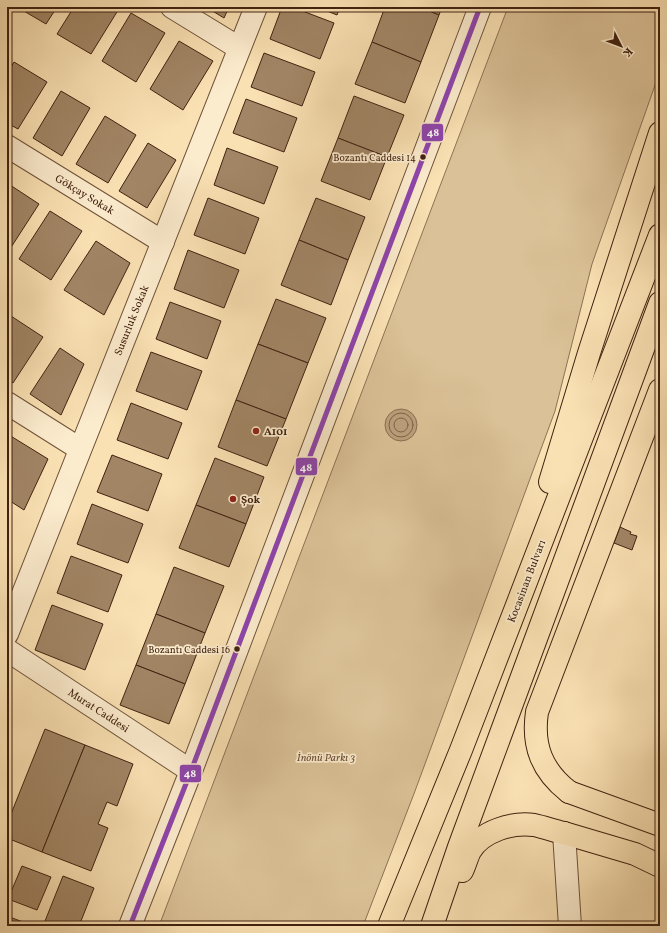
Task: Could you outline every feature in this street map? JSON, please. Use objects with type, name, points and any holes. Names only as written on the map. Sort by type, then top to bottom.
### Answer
[{"type":"main road","points":[[500,648],[589,354],[660,133]]},
{"type":"main road","name":"Kocasinan Bulvarı","points":[[388,926],[460,750],[660,235]]},
{"type":"main road","points":[[432,926],[459,847],[535,643],[607,442],[660,302]]},
{"type":"main road","points":[[535,643],[660,381]]},
{"type":"main road","points":[[660,390],[537,712],[535,736],[541,758],[553,777],[569,792],[660,825]]},
{"type":"main road","points":[[440,926],[471,851],[488,834],[505,827],[523,824],[534,825],[635,854],[660,866]]},
{"type":"street","points":[[172,7],[239,48]]},
{"type":"street","name":"Susurluk Sokak","points":[[7,634],[256,7]]},
{"type":"street","points":[[130,926],[191,771],[480,7]]},
{"type":"street","name":"Gökçay Sokak","points":[[7,146],[163,242]]},
{"type":"street","points":[[7,403],[80,449]]},
{"type":"street","name":"Murat Caddesi","points":[[7,650],[191,771]]},
{"type":"street","points":[[564,834],[570,926]]},
{"type":"green space","name":"İnönü Parkı 3","points":[[508,7],[660,7],[660,71],[592,264],[555,411],[415,791],[363,926],[159,926]]},
{"type":"water","points":[[398,409],[404,409],[413,413],[417,425],[413,437],[404,441],[398,441],[389,437],[385,428],[385,422],[389,413]]},
{"type":"building","points":[[17,7],[57,7],[46,24]]},
{"type":"building","points":[[74,7],[120,7],[91,54],[57,34]]},
{"type":"building","points":[[206,7],[229,7],[224,18]]},
{"type":"building","points":[[282,7],[292,7],[334,23],[320,59],[270,39]]},
{"type":"building","points":[[317,7],[340,7],[337,15]]},
{"type":"building","points":[[385,7],[420,7],[439,15],[421,62],[372,42]]},
{"type":"building","points":[[420,7],[442,7],[439,15]]},
{"type":"building","points":[[131,13],[165,33],[136,82],[102,61]]},
{"type":"building","points":[[179,41],[213,61],[183,110],[150,89]]},
{"type":"building","points":[[372,42],[421,62],[405,103],[355,84]]},
{"type":"building","points":[[264,53],[315,72],[302,106],[251,87]]},
{"type":"building","points":[[14,62],[47,82],[18,129],[7,123],[7,74]]},
{"type":"building","points":[[61,91],[90,108],[62,156],[33,138]]},
{"type":"building","points":[[354,96],[404,115],[387,157],[338,138]]},
{"type":"building","points":[[246,99],[297,118],[284,152],[233,133]]},
{"type":"building","points":[[105,116],[136,135],[108,183],[76,164]]},
{"type":"building","points":[[338,138],[387,157],[370,200],[321,181]]},
{"type":"building","points":[[148,143],[176,160],[147,208],[119,191]]},
{"type":"building","points":[[227,148],[278,167],[264,204],[214,185]]},
{"type":"building","points":[[7,183],[39,204],[8,252],[7,251]]},
{"type":"building","points":[[208,198],[259,218],[245,254],[194,235]]},
{"type":"building","points":[[316,198],[365,217],[348,260],[299,240]]},
{"type":"building","points":[[50,211],[82,231],[51,280],[19,259]]},
{"type":"building","points":[[299,240],[348,260],[331,305],[281,285]]},
{"type":"building","points":[[96,241],[130,263],[104,315],[64,290]]},
{"type":"building","points":[[188,250],[239,270],[224,308],[174,289]]},
{"type":"building","points":[[276,299],[326,318],[308,363],[258,344]]},
{"type":"building","points":[[170,302],[221,321],[207,359],[156,339]]},
{"type":"building","points":[[11,316],[43,337],[13,383],[7,379],[7,322]]},
{"type":"building","points":[[258,344],[308,363],[286,419],[236,400]]},
{"type":"building","points":[[60,348],[84,364],[61,415],[30,394]]},
{"type":"building","points":[[151,352],[202,371],[187,410],[136,391]]},
{"type":"building","points":[[236,400],[286,419],[267,466],[218,447]]},
{"type":"building","points":[[131,403],[182,423],[168,459],[117,440]]},
{"type":"building","points":[[9,435],[48,459],[24,510],[7,499],[7,438]]},
{"type":"building","points":[[112,455],[162,474],[148,511],[97,492]]},
{"type":"building","points":[[215,458],[264,477],[246,524],[196,505]]},
{"type":"building","points":[[92,504],[143,524],[128,563],[77,544]]},
{"type":"building","points":[[196,505],[246,524],[229,567],[179,548]]},
{"type":"building","points":[[620,527],[631,532],[630,534],[637,536],[632,550],[614,543]]},
{"type":"building","points":[[71,556],[122,575],[108,612],[57,593]]},
{"type":"building","points":[[174,567],[224,586],[205,633],[156,614]]},
{"type":"building","points":[[52,605],[103,624],[85,670],[35,650]]},
{"type":"building","points":[[156,614],[205,633],[185,684],[136,665]]},
{"type":"building","points":[[136,665],[185,684],[169,724],[120,705]]},
{"type":"building","points":[[45,729],[85,745],[42,852],[7,838],[7,824]]},
{"type":"building","points":[[85,745],[133,764],[117,806],[107,802],[98,824],[108,828],[91,871],[42,852]]},
{"type":"building","points":[[22,866],[51,877],[37,910],[8,899]]},
{"type":"building","points":[[63,876],[94,888],[79,926],[43,926]]},
{"type":"building","points":[[7,916],[31,925],[31,926],[7,926]]},
{"type":"transit line","name":"48","points":[[130,926],[191,771],[480,7]]},
{"type":"place","name":"Bozantı Caddesi 14","points":[[423,157]]},
{"type":"place","name":"A101","points":[[256,431]]},
{"type":"place","name":"Şok","points":[[233,499]]},
{"type":"place","name":"Bozantı Caddesi 16","points":[[237,649]]}]
